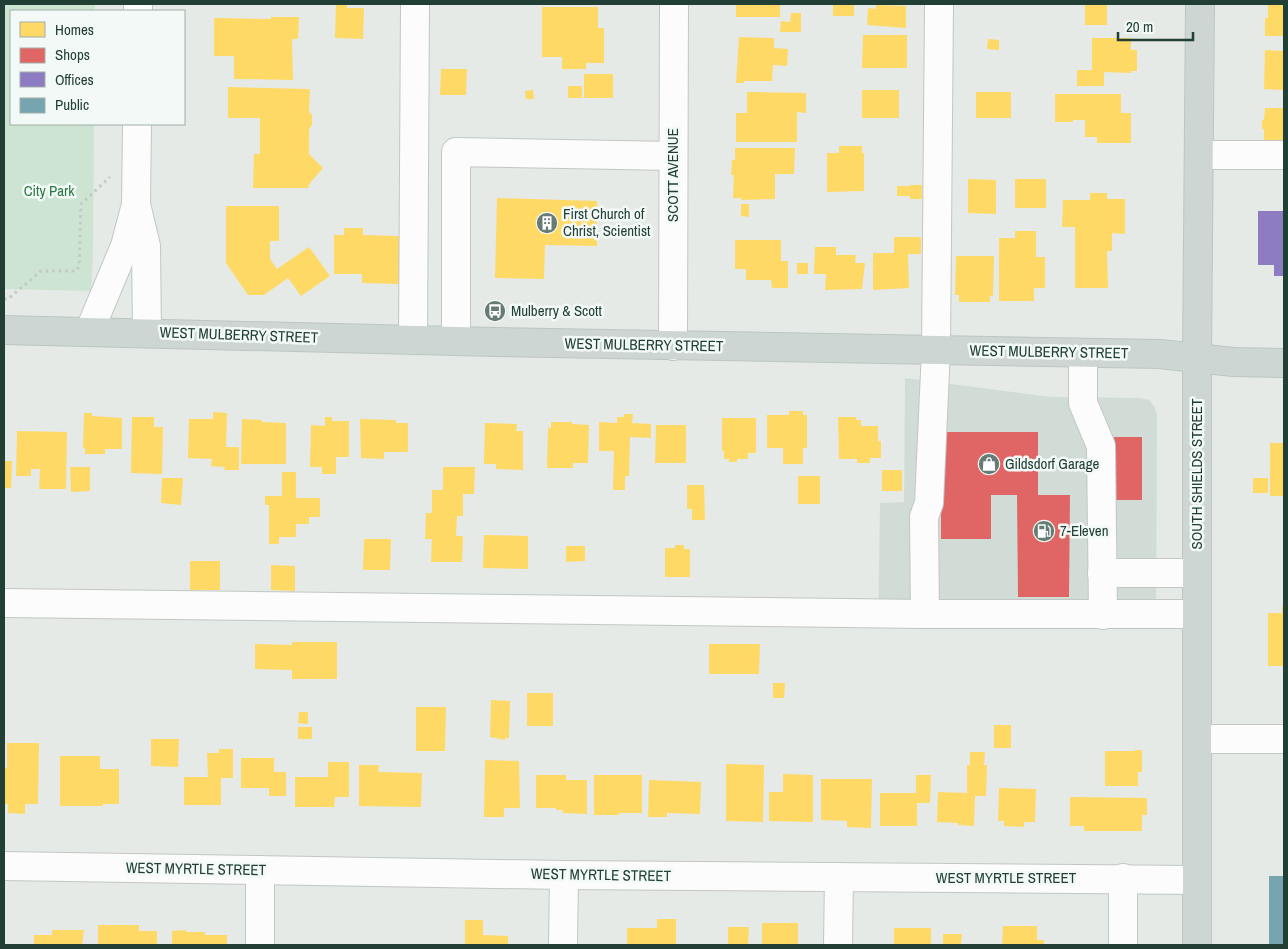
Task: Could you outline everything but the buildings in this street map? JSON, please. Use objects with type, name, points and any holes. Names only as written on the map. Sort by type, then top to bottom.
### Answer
[{"type":"main road","name":"SOUTH SHIELDS STREET","points":[[1197,945],[1198,738],[1196,573],[1200,4]]},
{"type":"main road","name":"WEST MULBERRY STREET","points":[[4,330],[673,346],[1160,354],[1233,362],[1284,363]]},
{"type":"street","points":[[413,340],[415,4]]},
{"type":"street","name":"SCOTT AVENUE","points":[[673,346],[674,4]]},
{"type":"street","points":[[924,614],[924,518],[929,503],[936,350],[939,4]]},
{"type":"street","points":[[89,332],[125,246],[136,204],[137,125]]},
{"type":"street","points":[[456,341],[456,152],[673,156]]},
{"type":"street","points":[[1200,155],[1284,156]]},
{"type":"street","points":[[136,204],[146,246],[147,333]]},
{"type":"street","points":[[1083,353],[1083,403],[1101,446],[1103,615]]},
{"type":"street","points":[[1102,573],[1196,573]]},
{"type":"street","points":[[4,603],[924,614],[1197,614]]},
{"type":"street","points":[[1198,738],[1284,740]]},
{"type":"street","name":"WEST MYRTLE STREET","points":[[4,866],[564,875],[1198,880]]},
{"type":"street","points":[[260,870],[260,945]]},
{"type":"street","points":[[564,875],[564,945]]},
{"type":"street","points":[[838,945],[839,878]]},
{"type":"street","points":[[1123,878],[1123,945]]},
{"type":"path","points":[[4,299],[8,299],[42,271],[76,272],[80,267],[81,204]]},
{"type":"shaded area","points":[[905,378],[1051,397],[1140,398],[1149,400],[1154,406],[1157,415],[1156,628],[878,628],[880,503],[904,502]]},
{"type":"green space","name":"City Park","points":[[4,4],[95,4],[95,10],[10,10],[10,125],[94,125],[91,291],[4,289]]},
{"type":"place","name":"First Church of Christ, Scientist","points":[[547,223]]},
{"type":"place","name":"Mulberry & Scott","points":[[495,311]]},
{"type":"place","name":"Gildsdorf Garage","points":[[989,464]]},
{"type":"place","name":"7-Eleven","points":[[1044,531]]}]
